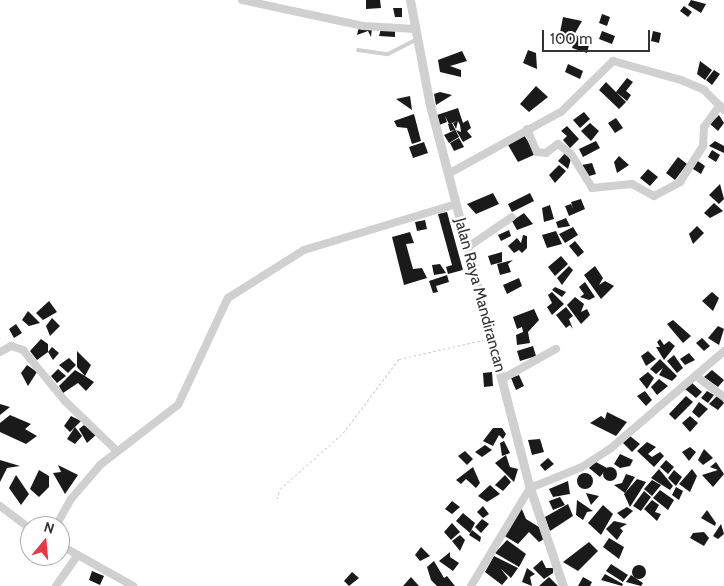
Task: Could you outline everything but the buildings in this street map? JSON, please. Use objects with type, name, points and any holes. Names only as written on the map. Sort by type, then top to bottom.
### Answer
[{"type":"street","points":[[242,0],[363,26],[417,34]]},
{"type":"street","name":"Jalan Raya Mandirancan","points":[[410,0],[448,174],[530,488],[563,586]]},
{"type":"street","points":[[448,174],[527,129],[561,112],[613,61],[681,80],[704,90],[722,108],[704,128],[704,146],[680,182],[654,196],[632,184],[592,188],[571,154],[558,144],[546,153],[536,152],[527,129]]},
{"type":"street","points":[[62,516],[71,499],[116,450],[157,425],[178,405],[228,298],[304,250],[456,204]]},
{"type":"street","points":[[468,247],[512,217]]},
{"type":"street","points":[[0,352],[10,346],[23,350],[65,401],[116,450]]},
{"type":"street","points":[[502,379],[556,348]]},
{"type":"street","points":[[471,586],[530,488],[582,467],[611,448],[724,351]]},
{"type":"street","points":[[696,376],[724,397]]},
{"type":"street","points":[[0,506],[20,521]]},
{"type":"street","points":[[70,552],[133,586]]},
{"type":"street","points":[[56,586],[78,556]]},
{"type":"lane","points":[[358,50],[388,54],[417,34]]},
{"type":"path","points":[[277,499],[280,489],[343,433],[399,359],[491,338]]}]
